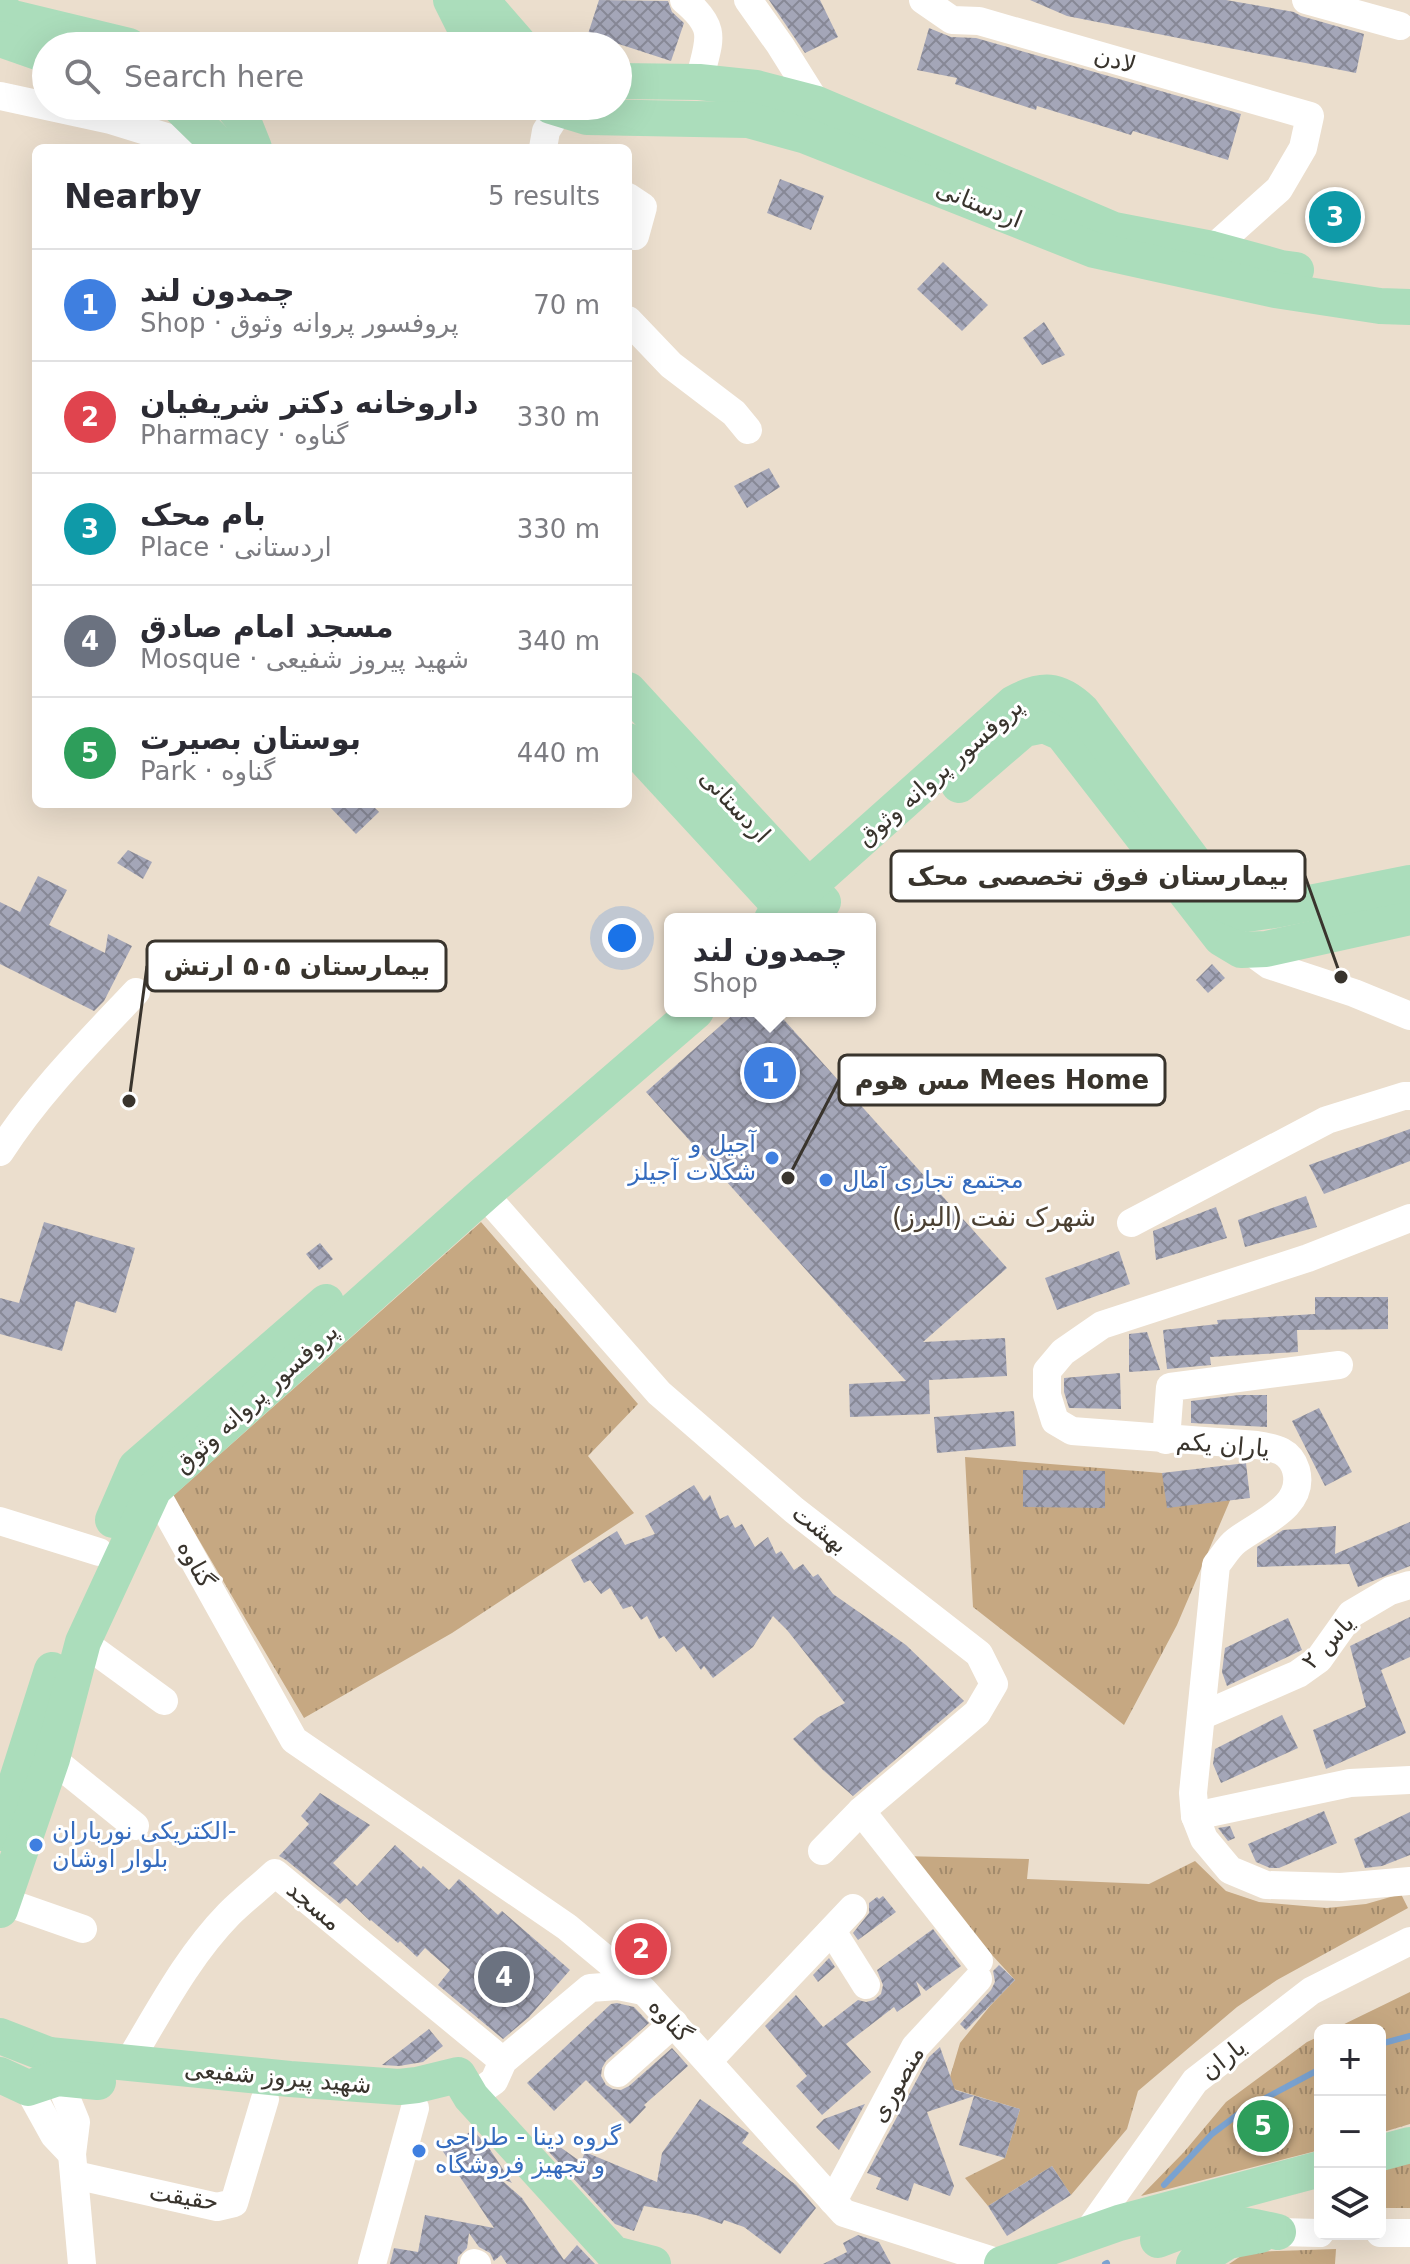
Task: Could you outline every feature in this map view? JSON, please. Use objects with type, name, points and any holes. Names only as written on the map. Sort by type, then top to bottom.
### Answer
[{"type":"main road","points":[[451,0],[467,32]]},
{"type":"main road","points":[[484,0],[509,32]]},
{"type":"main road","points":[[0,11],[13,18],[71,32]]},
{"type":"main road","points":[[0,39],[32,50]]},
{"type":"main road","name":"اردستانی","points":[[632,81],[699,82],[756,88],[817,104],[1114,230],[1290,293],[1380,306],[1410,307]]},
{"type":"main road","name":"اردستانی","points":[[632,118],[748,120],[806,136],[1094,250],[1410,284]]},
{"type":"main road","points":[[193,120],[218,144]]},
{"type":"main road","points":[[243,120],[252,144]]},
{"type":"main road","name":"پروفسور پروانه وثوق","points":[[797,909],[1014,703],[1031,693],[1051,692],[1069,698],[1082,711],[1226,905],[1245,938]]},
{"type":"main road","name":"اردستانی","points":[[632,695],[797,909]]},
{"type":"main road","name":"اردستانی","points":[[632,745],[797,909]]},
{"type":"main road","points":[[1410,883],[1275,910],[1245,938],[1266,949],[1410,917]]},
{"type":"main road","name":"پروفسور پروانه وثوق","points":[[2,1906],[39,1755],[73,1637],[147,1470],[477,1185],[664,1012]]},
{"type":"main road","name":"پروفسور پروانه وثوق","points":[[477,1185],[688,1017]]},
{"type":"main road","name":"پروفسور پروانه وثوق","points":[[0,1833],[39,1755]]},
{"type":"main road","name":"شهید پیروز شفیعی","points":[[0,2036],[34,2074],[416,2097],[464,2086]]},
{"type":"main road","name":"شهید پیروز شفیعی","points":[[34,2074],[128,2063],[268,2088]]},
{"type":"main road","points":[[464,2086],[611,2259],[653,2264]]},
{"type":"main road","points":[[1386,2151],[1410,2145]]},
{"type":"main road","points":[[1162,2238],[1273,2180],[1314,2170]]},
{"type":"main road","points":[[1273,2180],[1280,2216],[1278,2232]]},
{"type":"main road","points":[[1103,2228],[1162,2238],[1192,2226],[1224,2223],[1278,2232]]},
{"type":"main road","name":"گناوه","points":[[1002,2264],[1103,2228]]},
{"type":"main road","points":[[1194,2264],[1228,2241],[1278,2232]]},
{"type":"street","points":[[684,0],[705,22],[710,35],[699,82]]},
{"type":"street","points":[[748,0],[817,104]]},
{"type":"street","name":"لادن","points":[[923,0],[952,20],[975,11],[1310,116],[1303,148],[1279,189],[1200,261]]},
{"type":"street","points":[[1306,0],[1400,26]]},
{"type":"street","points":[[0,96],[32,103]]},
{"type":"street","points":[[111,120],[166,137],[174,144]]},
{"type":"street","points":[[544,144],[551,120]]},
{"type":"street","points":[[632,200],[643,207],[635,236]]},
{"type":"street","points":[[632,324],[671,365],[734,413],[748,430]]},
{"type":"street","points":[[1245,938],[1269,965],[1354,993],[1410,1016]]},
{"type":"street","points":[[0,1152],[21,1120],[136,992]]},
{"type":"street","points":[[1131,1223],[1327,1120],[1410,1096]]},
{"type":"street","name":"بهشت","points":[[477,1185],[659,1393],[794,1510],[979,1654],[994,1684],[977,1713],[861,1811],[822,1851]]},
{"type":"street","name":"یاران یکم","points":[[1410,1218],[1308,1258],[1102,1325],[1063,1352],[1047,1371],[1047,1395],[1055,1421],[1072,1431],[1257,1445],[1282,1450],[1295,1466],[1298,1483],[1288,1504],[1235,1542],[1216,1565],[1193,1793],[1195,1816],[1204,1839],[1230,1870],[1266,1885],[1341,1887],[1410,1881]]},
{"type":"street","points":[[1166,1440],[1170,1387],[1339,1365]]},
{"type":"street","name":"گناوه","points":[[147,1470],[294,1740],[579,1937],[644,1991],[844,2213],[922,2250],[1002,2264]]},
{"type":"street","points":[[0,1521],[110,1556]]},
{"type":"street","name":"یاس ۲","points":[[1201,1716],[1298,1674],[1319,1659],[1351,1614],[1390,1591],[1410,1585]]},
{"type":"street","points":[[73,1637],[164,1701]]},
{"type":"street","points":[[39,1755],[135,1826]]},
{"type":"street","points":[[1195,1816],[1350,1783],[1410,1780]]},
{"type":"street","name":"منصوری","points":[[833,2201],[915,2047],[978,1970],[861,1811]]},
{"type":"street","name":"مسجد","points":[[128,2063],[183,1972],[205,1942],[229,1914],[275,1873],[503,2061]]},
{"type":"street","points":[[2,1906],[83,1929]]},
{"type":"street","points":[[708,2061],[853,1908]]},
{"type":"street","points":[[832,1931],[866,1985]]},
{"type":"street","points":[[579,1937],[592,1966],[590,1988]]},
{"type":"street","name":"یاران","points":[[1103,2228],[1195,2081],[1311,1991],[1410,1941]]},
{"type":"street","points":[[464,2086],[494,2081],[503,2061],[590,1988],[618,1986],[644,1991]]},
{"type":"street","points":[[618,2073],[674,2023]]},
{"type":"street","points":[[34,2074],[76,2122],[74,2165],[82,2264]]},
{"type":"street","name":"حقیقت","points":[[74,2165],[217,2207],[234,2203],[268,2088]]},
{"type":"street","points":[[372,2264],[416,2097]]},
{"type":"street","points":[[1278,2232],[1314,2233]]},
{"type":"street","points":[[1386,2233],[1410,2233]]},
{"type":"green space","points":[[481,1222],[638,1404],[588,1456],[634,1513],[452,1633],[304,1718],[173,1496]]},
{"type":"green space","points":[[965,1457],[1240,1477],[1177,1625],[1124,1725],[973,1607]]},
{"type":"green space","points":[[901,1856],[1029,1859],[1027,1879],[1149,1884],[1195,1861],[1226,1891],[1259,1902],[1327,1908],[1366,1904],[1401,1894],[1408,1908],[1277,1980],[1237,2007],[1138,2091],[1127,2129],[1071,2195],[1052,2166],[988,2206],[965,2178],[1005,2158],[1020,2109],[947,2087],[960,2043],[1015,1980]]},
{"type":"green space","points":[[1410,1992],[1410,2124],[1386,2131],[1386,2024],[1344,2024]]},
{"type":"green space","points":[[1314,2039],[1314,2152],[1141,2196],[1226,2102]]},
{"type":"green space","points":[[1410,2163],[1410,2208],[1386,2208],[1386,2169]]},
{"type":"green space","points":[[1336,2249],[1335,2264],[1229,2264],[1247,2252]]},
{"type":"building","points":[[599,0],[668,1],[672,12],[684,23],[671,61],[632,48],[632,32],[589,32]]},
{"type":"building","points":[[769,0],[820,0],[838,37],[805,53]]},
{"type":"building","points":[[1030,0],[1226,0],[1294,12],[1364,34],[1356,73],[1067,16]]},
{"type":"building","points":[[929,28],[951,37],[976,38],[1241,114],[1228,160],[1037,106],[1036,110],[955,84],[957,78],[917,70]]},
{"type":"building","points":[[780,179],[824,196],[811,230],[767,213]]},
{"type":"building","points":[[943,262],[988,305],[962,331],[917,289]]},
{"type":"building","points":[[1044,322],[1065,355],[1042,365],[1023,338]]},
{"type":"building","points":[[769,468],[780,487],[747,508],[734,486]]},
{"type":"building","points":[[331,808],[375,808],[379,812],[356,834]]},
{"type":"building","points":[[128,850],[152,862],[143,879],[117,863]]},
{"type":"building","points":[[38,876],[67,890],[49,925],[105,953],[108,934],[132,946],[104,1001],[94,1011],[0,964],[0,902],[20,912]]},
{"type":"building","points":[[1212,964],[1225,978],[1208,993],[1196,980]]},
{"type":"building","name":"مجتمع تجاری آمال","points":[[730,1017],[781,1017],[1007,1268],[923,1342],[1005,1338],[1007,1376],[929,1380],[930,1414],[850,1417],[849,1384],[906,1381],[646,1092]]},
{"type":"building","points":[[1410,1129],[1410,1161],[1324,1194],[1309,1165]]},
{"type":"building","points":[[1306,1196],[1317,1227],[1245,1247],[1238,1220]]},
{"type":"building","points":[[1216,1207],[1227,1238],[1156,1260],[1153,1231]]},
{"type":"building","points":[[44,1222],[135,1248],[116,1313],[76,1301],[62,1351],[0,1334],[0,1298],[19,1303]]},
{"type":"building","points":[[320,1243],[333,1259],[319,1270],[306,1254]]},
{"type":"building","points":[[1119,1251],[1130,1284],[1057,1310],[1045,1278]]},
{"type":"building","points":[[1315,1297],[1388,1297],[1388,1329],[1297,1330],[1298,1352],[1210,1357],[1211,1365],[1167,1369],[1163,1330],[1218,1324],[1217,1320],[1315,1314]]},
{"type":"building","points":[[1147,1332],[1160,1370],[1129,1372],[1129,1334]]},
{"type":"building","points":[[1120,1373],[1121,1409],[1069,1408],[1064,1378]]},
{"type":"building","points":[[1267,1395],[1267,1427],[1191,1423],[1191,1401]]},
{"type":"building","points":[[1319,1408],[1352,1472],[1325,1486],[1292,1421]]},
{"type":"building","points":[[1014,1411],[1016,1446],[937,1453],[934,1417]]},
{"type":"building","points":[[1246,1463],[1250,1498],[1167,1508],[1162,1473]]},
{"type":"building","points":[[1023,1470],[1105,1471],[1105,1508],[1023,1507]]},
{"type":"building","points":[[694,1485],[704,1501],[710,1495],[720,1519],[728,1515],[735,1528],[742,1524],[755,1547],[768,1537],[776,1554],[781,1551],[794,1570],[803,1564],[813,1577],[818,1574],[833,1594],[906,1645],[964,1701],[853,1796],[793,1739],[817,1718],[845,1703],[773,1616],[753,1647],[713,1678],[704,1666],[701,1670],[684,1646],[676,1652],[664,1636],[659,1639],[647,1616],[641,1620],[632,1606],[623,1609],[610,1588],[601,1594],[590,1580],[584,1583],[571,1560],[617,1531],[625,1545],[655,1534],[645,1516]]},
{"type":"building","points":[[1410,1522],[1410,1566],[1358,1587],[1349,1564],[1257,1567],[1257,1547],[1283,1530],[1336,1526],[1335,1554]]},
{"type":"building","points":[[1410,1617],[1410,1657],[1381,1670],[1406,1733],[1326,1769],[1313,1730],[1366,1707],[1350,1646]]},
{"type":"building","points":[[1288,1618],[1302,1650],[1227,1686],[1222,1672],[1225,1648]]},
{"type":"building","points":[[1282,1715],[1298,1748],[1221,1783],[1213,1764],[1215,1749]]},
{"type":"building","points":[[320,1793],[370,1825],[333,1863],[357,1886],[395,1845],[449,1890],[459,1879],[498,1915],[502,1911],[570,1970],[529,2017],[503,2039],[438,1985],[450,1970],[425,1948],[417,1957],[346,1898],[340,1904],[279,1856],[309,1824],[301,1816]]},
{"type":"building","points":[[1324,1811],[1337,1843],[1279,1868],[1256,1862],[1248,1844]]},
{"type":"building","points":[[1410,1812],[1410,1855],[1382,1866],[1365,1868],[1354,1839]]},
{"type":"building","points":[[1230,1826],[1235,1838],[1228,1841],[1218,1828]]},
{"type":"building","points":[[883,1896],[896,1912],[858,1940],[853,1933],[869,1913],[869,1903]]},
{"type":"building","points":[[933,1929],[961,1966],[926,1991],[916,1981],[921,1995],[897,2012],[894,2007],[846,2044],[871,2072],[822,2115],[796,2086],[807,2076],[765,2026],[796,1995],[823,2027],[858,2000],[874,2000],[881,1994],[883,1985],[877,1970]]},
{"type":"building","points":[[829,1958],[835,1967],[818,1982],[813,1975]]},
{"type":"building","points":[[999,1965],[1015,1980],[966,2030],[960,2024],[991,1990],[995,1982],[993,1971]]},
{"type":"building","points":[[611,2004],[634,2007],[649,2023],[606,2061],[601,2076],[606,2085],[621,2090],[629,2086],[672,2048],[688,2066],[644,2105],[646,2107],[630,2124],[586,2080],[554,2111],[527,2083]]},
{"type":"building","points":[[429,2029],[443,2046],[423,2062],[382,2065]]},
{"type":"building","points":[[940,2047],[955,2090],[1020,2109],[1005,2158],[959,2145],[974,2096],[927,2112],[954,2186],[950,2196],[914,2183],[908,2201],[876,2189],[881,2178],[867,2173],[929,2057]]},
{"type":"building","points":[[700,2099],[749,2133],[742,2143],[796,2185],[816,2208],[780,2254],[744,2227],[724,2220],[722,2224],[696,2215],[644,2206],[634,2231],[615,2224],[538,2140],[542,2134],[581,2162],[585,2152],[657,2182],[662,2153]]},
{"type":"building","points":[[865,2104],[839,2150],[816,2127],[824,2119]]},
{"type":"building","points":[[473,2130],[512,2183],[498,2177],[522,2198],[564,2260],[577,2245],[595,2264],[507,2264],[501,2255],[494,2261],[469,2233],[467,2248],[458,2257],[457,2264],[390,2264],[394,2248],[418,2252],[425,2215],[494,2228],[442,2150]]},
{"type":"building","points":[[1052,2166],[1071,2195],[1007,2236],[988,2206]]},
{"type":"building","points":[[858,2235],[879,2242],[891,2264],[823,2264],[847,2252],[843,2243]]},
{"type":"waterway","points":[[1386,2042],[1410,2036]]},
{"type":"waterway","points":[[1164,2185],[1212,2134],[1245,2109],[1314,2072]]},
{"type":"place","name":"بام محک","points":[[1335,217]]},
{"type":"place","name":"بیمارستان فوق تخصصی محک","points":[[1341,977]]},
{"type":"place","name":"چمدون لند","points":[[770,1073]]},
{"type":"place","name":"بیمارستان ۵۰۵ ارتش","points":[[129,1101]]},
{"type":"place","name":"آجیل و شکلات آجیلز","points":[[772,1158]]},
{"type":"place","name":"مس هوم Mees Home","points":[[788,1178]]},
{"type":"place","name":"مجتمع تجاری آمال","points":[[826,1180]]},
{"type":"place","name":"الکتریکی نورباران- بلوار اوشان","points":[[36,1845]]},
{"type":"place","name":"داروخانه دکتر شریفیان","points":[[641,1949]]},
{"type":"place","name":"مسجد امام صادق","points":[[504,1977]]},
{"type":"place","name":"بوستان بصیرت","points":[[1263,2126]]},
{"type":"place","name":"گروه دینا - طراحی و تجهیز فروشگاه","points":[[419,2151]]},
{"type":"district","name":"شهرک نفت (البرز)","points":[[994,1217]]}]
